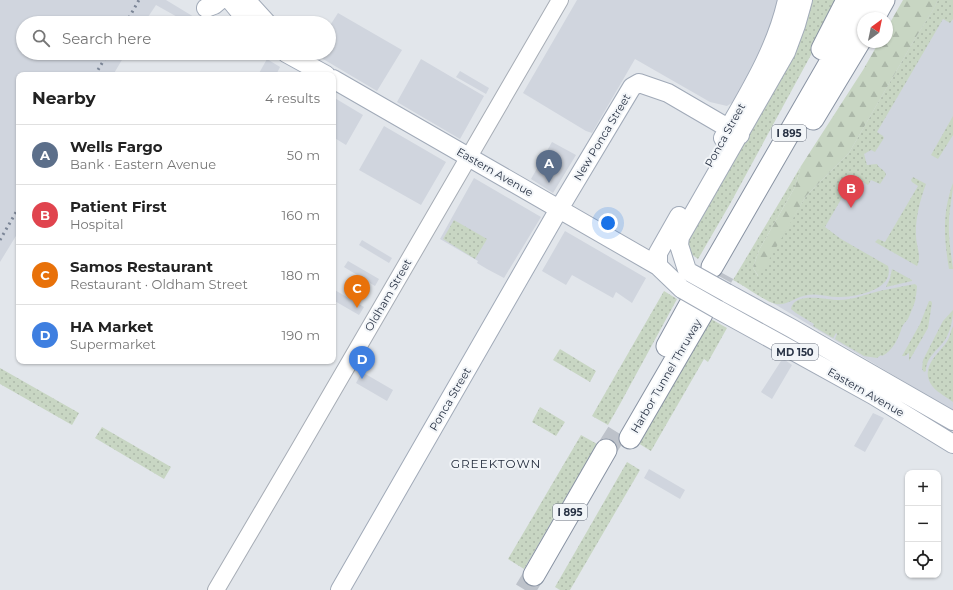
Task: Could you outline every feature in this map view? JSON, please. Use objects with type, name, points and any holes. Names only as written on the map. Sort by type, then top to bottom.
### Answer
[{"type":"highway","points":[[720,272],[731,218],[848,0]]},
{"type":"highway","name":"I 895","points":[[720,272],[866,0]]},
{"type":"highway","points":[[877,12],[884,0]]},
{"type":"highway","name":"I 895","points":[[720,272],[799,145],[857,46]]},
{"type":"highway","name":"Harbor Tunnel Thruway","points":[[624,435],[698,304]]},
{"type":"highway","name":"I 895","points":[[540,578],[612,454]]},
{"type":"main road","points":[[230,0],[243,16]]},
{"type":"main road","points":[[246,0],[261,16]]},
{"type":"main road","name":"Ponca Street","points":[[734,132],[771,51],[784,15],[787,0]]},
{"type":"main road","name":"Ponca Street","points":[[658,266],[658,254],[786,52],[803,0]]},
{"type":"main road","points":[[300,60],[321,72]]},
{"type":"main road","name":"Eastern Avenue","points":[[336,81],[658,266],[698,304],[873,395],[953,444]]},
{"type":"main road","name":"New Ponca Street","points":[[559,209],[632,87],[639,83],[668,93],[734,132]]},
{"type":"main road","points":[[689,271],[679,245],[680,237],[734,132]]},
{"type":"main road","name":"Ponca Street","points":[[340,590],[559,209]]},
{"type":"main road","name":"Eastern Avenue","points":[[658,266],[689,271],[720,272],[791,328],[953,421]]},
{"type":"street","name":"Oldham Street","points":[[216,590],[560,0]]},
{"type":"shaded area","points":[[0,0],[166,0],[192,16],[176,16],[156,5],[149,16],[16,16],[16,60],[122,60],[115,72],[16,72],[16,236],[0,262]]},
{"type":"shaded area","points":[[577,0],[778,0],[760,53],[733,102],[727,106],[710,102],[635,59],[592,133],[586,131],[523,93]]},
{"type":"shaded area","points":[[937,0],[953,0],[953,411],[751,290],[806,196],[849,153]]},
{"type":"shaded area","points":[[338,13],[402,50],[377,91],[325,60],[336,60],[336,16]]},
{"type":"shaded area","points":[[421,59],[484,96],[460,139],[397,102]]},
{"type":"shaded area","points":[[266,60],[280,67],[278,72],[260,72]]},
{"type":"shaded area","points":[[460,71],[489,88],[486,94],[456,77]]},
{"type":"shaded area","points":[[336,99],[363,115],[346,145],[336,139]]},
{"type":"shaded area","points":[[384,126],[446,162],[421,205],[359,170]]},
{"type":"shaded area","points":[[552,142],[576,155],[553,193],[531,179]]},
{"type":"shaded area","points":[[474,178],[541,217],[504,278],[477,263],[478,261],[440,239]]},
{"type":"shaded area","points":[[565,231],[646,278],[632,303],[616,292],[613,298],[572,275],[566,285],[542,271]]},
{"type":"shaded area","points":[[362,240],[392,258],[389,263],[359,245]]},
{"type":"shaded area","points":[[348,261],[379,279],[375,286],[344,267]]},
{"type":"shaded area","points":[[336,291],[364,307],[359,315],[336,302]]},
{"type":"shaded area","points":[[785,360],[792,365],[772,399],[761,392],[781,361]]},
{"type":"shaded area","points":[[362,372],[393,390],[387,401],[356,383]]},
{"type":"shaded area","points":[[873,413],[884,418],[865,452],[854,446]]},
{"type":"shaded area","points":[[649,469],[685,490],[680,499],[644,478]]},
{"type":"green space","points":[[813,0],[840,0],[826,21],[812,53],[730,204],[698,259],[691,254],[688,241],[805,26]]},
{"type":"green space","points":[[903,0],[938,0],[849,153],[806,196],[759,277],[753,268],[759,250],[795,187],[801,166],[876,48],[893,48],[893,18]]},
{"type":"green space","points":[[938,0],[953,0],[953,19],[950,23],[943,19],[877,132],[884,138],[875,152],[871,150],[864,154],[867,165],[877,164],[886,175],[880,184],[871,180],[868,185],[854,177],[825,227],[841,239],[888,266],[889,274],[886,281],[872,290],[854,296],[838,297],[812,295],[804,296],[784,304],[776,304],[766,300],[733,280],[801,166],[795,187],[759,250],[753,268],[758,276],[806,196],[849,153]]},
{"type":"green space","points":[[953,116],[953,135],[938,159],[931,155]]},
{"type":"green space","points":[[913,177],[926,184],[916,223],[916,240],[919,258],[917,266],[875,242],[878,239],[885,242],[918,186],[912,182],[911,180]]},
{"type":"green space","points":[[953,183],[949,227],[953,269],[949,269],[945,226],[949,194]]},
{"type":"green space","points":[[454,220],[487,239],[475,259],[443,239]]},
{"type":"green space","points":[[892,269],[912,280],[912,281],[886,287]]},
{"type":"green space","points":[[915,284],[917,286],[916,298],[908,319],[902,326],[897,339],[889,351],[877,358],[864,356],[835,339],[836,333],[833,338],[813,326],[814,324],[791,309],[793,303],[804,298],[839,300],[856,298],[883,290]]},
{"type":"green space","points":[[664,291],[677,299],[608,425],[592,416]]},
{"type":"green space","points":[[929,301],[932,303],[928,328],[909,361],[909,353],[902,356],[920,324]]},
{"type":"green space","points":[[953,310],[951,326],[947,337],[932,354],[926,366],[926,371],[924,372],[922,369],[923,360],[943,321]]},
{"type":"green space","points":[[711,319],[727,328],[708,362],[704,359],[651,451],[638,443]]},
{"type":"green space","points":[[953,326],[953,402],[933,387],[929,380],[928,369],[930,363],[947,341]]},
{"type":"green space","points":[[560,349],[596,371],[590,382],[553,360]]},
{"type":"green space","points":[[0,368],[79,413],[72,425],[0,384]]},
{"type":"green space","points":[[540,407],[565,422],[556,436],[532,422]]},
{"type":"green space","points":[[102,427],[171,467],[164,479],[95,438]]},
{"type":"green space","points":[[581,435],[597,444],[524,569],[508,559]]},
{"type":"green space","points":[[627,462],[640,470],[570,590],[560,590],[555,587]]},
{"type":"tunnel","points":[[707,305],[724,274]]},
{"type":"tunnel","points":[[606,450],[618,431]]},
{"type":"tunnel","points":[[525,590],[534,575]]},
{"type":"railway","points":[[130,16],[139,0]]},
{"type":"railway","points":[[97,72],[104,60]]},
{"type":"railway","points":[[0,240],[16,212]]},
{"type":"place","name":"Wells Fargo","points":[[549,183]]},
{"type":"place","name":"Patient First","points":[[851,208]]},
{"type":"place","name":"Samos Restaurant","points":[[357,308]]},
{"type":"place","name":"HA Market","points":[[362,379]]},
{"type":"district","name":"GREEKTOWN","points":[[496,464]]}]
